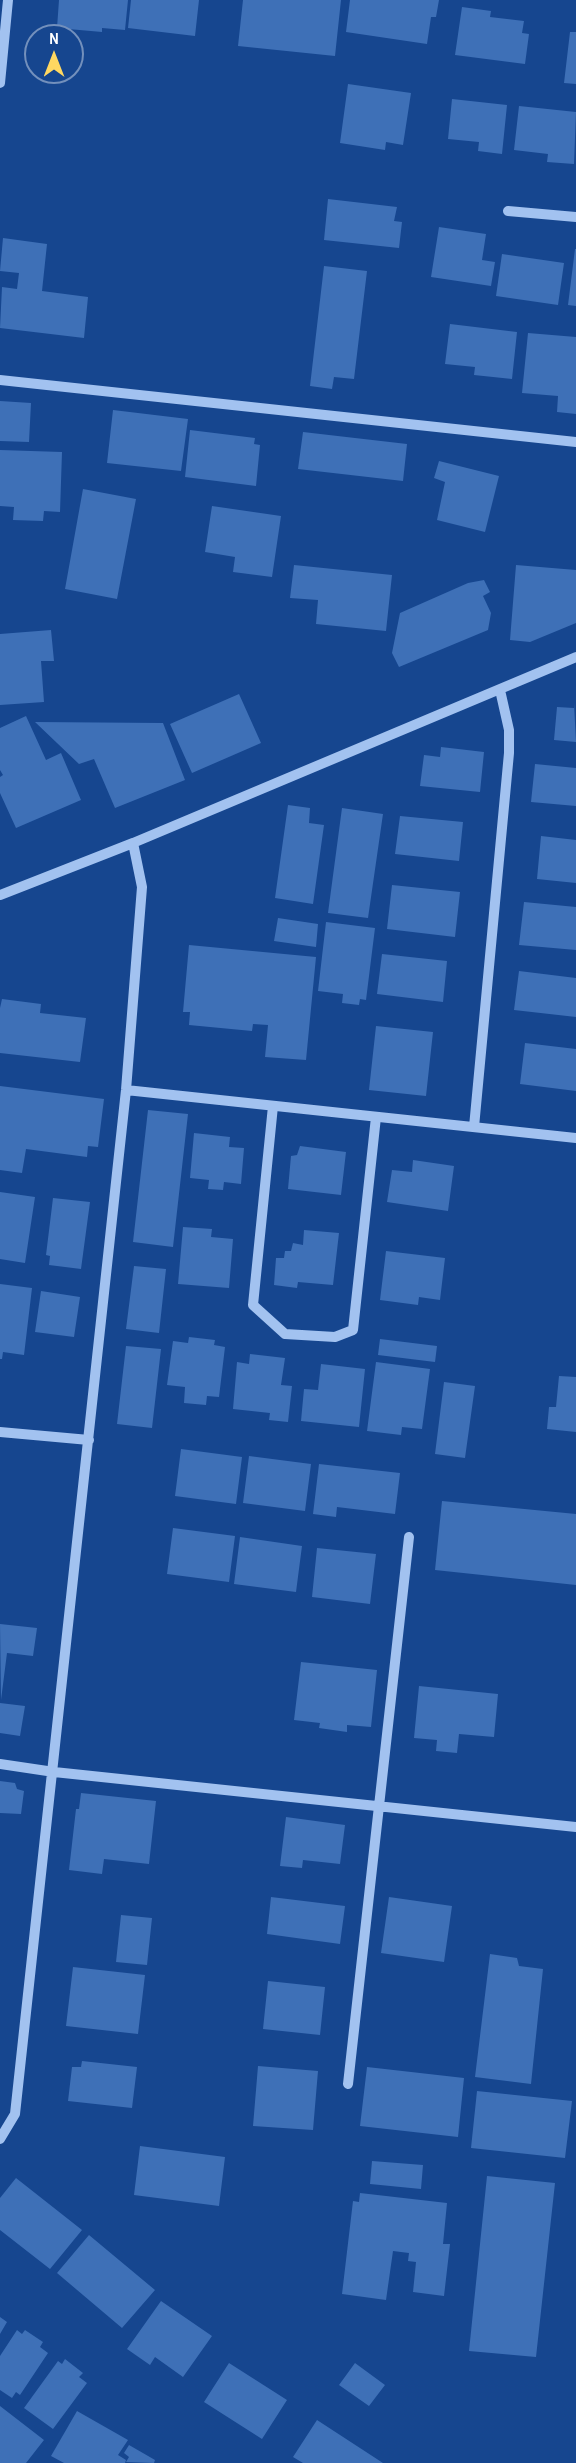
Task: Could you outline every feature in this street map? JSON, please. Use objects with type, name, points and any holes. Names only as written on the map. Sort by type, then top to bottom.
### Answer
[{"type":"street","points":[[0,82],[8,0]]},
{"type":"street","points":[[508,211],[576,217]]},
{"type":"street","points":[[0,380],[576,442]]},
{"type":"street","points":[[0,895],[133,843],[576,657]]},
{"type":"street","points":[[474,1127],[509,753],[508,730],[500,690]]},
{"type":"street","points":[[0,2139],[15,2114],[54,1772],[126,1090],[142,887],[133,843]]},
{"type":"street","points":[[126,1090],[576,1138]]},
{"type":"street","points":[[273,1106],[254,1305],[285,1334],[335,1337],[353,1330],[376,1116]]},
{"type":"street","points":[[0,1432],[89,1440]]},
{"type":"street","points":[[348,2084],[409,1538]]},
{"type":"street","points":[[0,1764],[54,1772],[576,1827]]},
{"type":"building","points":[[59,0],[128,0],[125,30],[102,28],[102,32],[84,30],[84,24],[57,24]]},
{"type":"building","points":[[131,0],[199,0],[195,36],[128,28]]},
{"type":"building","points":[[243,0],[341,0],[335,56],[238,46]]},
{"type":"building","points":[[350,0],[439,0],[436,17],[431,17],[427,44],[346,32]]},
{"type":"building","points":[[462,7],[491,11],[490,17],[524,21],[522,33],[529,34],[525,64],[455,55]]},
{"type":"building","points":[[570,32],[576,32],[576,84],[564,83]]},
{"type":"building","points":[[348,84],[411,93],[403,145],[386,142],[385,150],[340,143]]},
{"type":"building","points":[[452,99],[507,105],[502,154],[478,151],[479,142],[448,139]]},
{"type":"building","points":[[519,106],[576,112],[574,164],[547,162],[548,154],[514,150]]},
{"type":"building","points":[[328,199],[397,207],[394,221],[402,222],[399,248],[324,240]]},
{"type":"building","points":[[439,227],[486,234],[482,260],[495,262],[491,286],[431,277]]},
{"type":"building","points":[[3,238],[47,244],[42,291],[88,297],[84,338],[0,328],[2,287],[17,289],[19,273],[0,271]]},
{"type":"building","points":[[576,249],[576,306],[568,305]]},
{"type":"building","points":[[502,254],[564,263],[558,305],[496,296]]},
{"type":"building","points":[[324,266],[367,271],[354,379],[334,377],[332,389],[310,386]]},
{"type":"building","points":[[450,324],[517,332],[512,379],[474,375],[475,367],[445,364]]},
{"type":"building","points":[[528,333],[576,337],[576,414],[557,412],[558,396],[522,393]]},
{"type":"building","points":[[0,401],[31,403],[29,442],[0,441]]},
{"type":"building","points":[[113,410],[188,419],[181,471],[107,463]]},
{"type":"building","points":[[190,430],[255,438],[254,444],[260,445],[256,486],[185,477]]},
{"type":"building","points":[[303,432],[407,444],[403,481],[298,469]]},
{"type":"building","points":[[0,450],[62,452],[60,512],[44,511],[43,521],[13,520],[14,507],[0,506]]},
{"type":"building","points":[[439,461],[499,476],[485,532],[437,520],[445,482],[434,478]]},
{"type":"building","points":[[83,489],[136,499],[117,599],[65,589]]},
{"type":"building","points":[[212,506],[281,516],[272,577],[233,572],[235,557],[205,552]]},
{"type":"building","points":[[294,565],[392,575],[386,631],[316,624],[318,600],[290,598]]},
{"type":"building","points":[[516,565],[576,570],[576,623],[530,642],[510,640]]},
{"type":"building","points":[[484,580],[490,592],[483,596],[491,613],[488,630],[399,667],[392,653],[400,613],[468,583]]},
{"type":"building","points":[[51,630],[54,661],[41,661],[44,702],[0,705],[0,634]]},
{"type":"building","points":[[239,694],[261,743],[192,773],[170,724]]},
{"type":"building","points":[[574,703],[576,742],[554,740],[557,707],[574,708]]},
{"type":"building","points":[[26,716],[46,760],[61,753],[81,800],[16,828],[0,793],[0,777],[3,775],[0,770],[0,728]]},
{"type":"building","points":[[35,722],[163,723],[185,780],[115,808],[94,759],[79,764]]},
{"type":"building","points":[[441,747],[484,752],[480,792],[420,786],[424,755],[440,757]]},
{"type":"building","points":[[535,764],[576,768],[576,806],[531,802]]},
{"type":"building","points":[[288,805],[310,808],[309,823],[324,825],[313,904],[275,898]]},
{"type":"building","points":[[342,808],[383,814],[368,918],[328,913]]},
{"type":"building","points":[[400,816],[463,822],[459,861],[395,854]]},
{"type":"building","points":[[541,836],[576,840],[576,883],[537,879]]},
{"type":"building","points":[[392,885],[460,892],[455,937],[387,929]]},
{"type":"building","points":[[524,902],[576,907],[576,950],[519,945]]},
{"type":"building","points":[[278,918],[318,924],[316,947],[274,941]]},
{"type":"building","points":[[326,922],[375,928],[366,1000],[360,999],[359,1005],[342,1003],[343,994],[318,991]]},
{"type":"building","points":[[189,945],[316,957],[306,1060],[265,1057],[268,1025],[253,1024],[252,1031],[189,1025],[190,1012],[183,1012]]},
{"type":"building","points":[[382,954],[447,961],[443,1002],[377,994]]},
{"type":"building","points":[[519,971],[576,978],[576,1017],[514,1010]]},
{"type":"building","points":[[2,999],[41,1004],[40,1013],[86,1018],[80,1062],[0,1053]]},
{"type":"building","points":[[376,1026],[433,1032],[426,1096],[369,1090]]},
{"type":"building","points":[[525,1043],[576,1049],[576,1091],[520,1084]]},
{"type":"building","points":[[0,1086],[104,1099],[98,1147],[88,1146],[87,1157],[26,1149],[22,1173],[0,1170]]},
{"type":"building","points":[[148,1110],[188,1114],[173,1247],[133,1242]]},
{"type":"building","points":[[194,1133],[230,1137],[229,1147],[244,1148],[241,1184],[224,1182],[223,1190],[208,1189],[209,1180],[190,1178]]},
{"type":"building","points":[[300,1146],[346,1152],[341,1195],[288,1189],[291,1156],[297,1155]]},
{"type":"building","points":[[413,1160],[454,1166],[448,1211],[387,1202],[392,1170],[412,1172]]},
{"type":"building","points":[[0,1192],[35,1197],[25,1263],[0,1259]]},
{"type":"building","points":[[53,1198],[90,1202],[81,1269],[49,1265],[50,1256],[46,1255]]},
{"type":"building","points":[[183,1227],[212,1229],[211,1237],[233,1239],[229,1288],[178,1284]]},
{"type":"building","points":[[304,1230],[339,1233],[333,1285],[298,1282],[297,1288],[274,1285],[276,1258],[284,1258],[285,1251],[291,1251],[293,1243],[303,1245]]},
{"type":"building","points":[[386,1251],[445,1258],[440,1300],[419,1297],[418,1305],[380,1300]]},
{"type":"building","points":[[134,1266],[166,1269],[159,1333],[126,1329]]},
{"type":"building","points":[[0,1284],[32,1288],[24,1355],[3,1352],[2,1359],[0,1359]]},
{"type":"building","points":[[41,1291],[80,1297],[74,1337],[35,1332]]},
{"type":"building","points":[[189,1337],[215,1340],[214,1345],[225,1347],[219,1397],[207,1396],[206,1405],[184,1403],[185,1387],[167,1385],[173,1341],[188,1343]]},
{"type":"building","points":[[380,1339],[437,1346],[435,1362],[378,1355]]},
{"type":"building","points":[[126,1346],[161,1349],[152,1428],[117,1424]]},
{"type":"building","points":[[250,1354],[285,1358],[281,1385],[292,1386],[288,1422],[269,1420],[270,1413],[233,1409],[237,1362],[249,1364]]},
{"type":"building","points":[[376,1362],[430,1369],[422,1429],[402,1427],[401,1435],[367,1431]]},
{"type":"building","points":[[321,1364],[365,1369],[359,1427],[301,1421],[304,1389],[318,1390]]},
{"type":"building","points":[[559,1376],[576,1377],[576,1432],[547,1429],[549,1407],[556,1407]]},
{"type":"building","points":[[444,1382],[475,1386],[465,1458],[435,1454]]},
{"type":"building","points":[[181,1449],[242,1457],[236,1504],[175,1496]]},
{"type":"building","points":[[249,1456],[311,1464],[305,1511],[243,1503]]},
{"type":"building","points":[[319,1464],[400,1473],[395,1514],[337,1507],[336,1517],[313,1514]]},
{"type":"building","points":[[442,1501],[576,1514],[576,1585],[435,1570]]},
{"type":"building","points":[[173,1528],[235,1536],[229,1582],[167,1574]]},
{"type":"building","points":[[240,1537],[302,1546],[296,1592],[234,1584]]},
{"type":"building","points":[[317,1548],[376,1554],[370,1604],[312,1597]]},
{"type":"building","points":[[0,1624],[37,1628],[33,1656],[7,1653],[1,1700]]},
{"type":"building","points":[[301,1662],[377,1670],[371,1727],[347,1725],[347,1732],[319,1728],[320,1723],[294,1720]]},
{"type":"building","points":[[419,1686],[498,1694],[494,1737],[459,1734],[457,1753],[436,1751],[437,1740],[414,1738]]},
{"type":"building","points":[[0,1703],[25,1706],[20,1736],[0,1733]]},
{"type":"building","points":[[0,1781],[15,1783],[17,1789],[24,1791],[21,1814],[0,1813]]},
{"type":"building","points":[[81,1793],[156,1801],[149,1864],[104,1859],[102,1874],[69,1870],[76,1809],[79,1809]]},
{"type":"building","points":[[286,1817],[345,1825],[340,1864],[303,1860],[302,1868],[280,1866]]},
{"type":"building","points":[[271,1897],[345,1906],[340,1944],[267,1934]]},
{"type":"building","points":[[389,1897],[452,1906],[444,1962],[381,1953]]},
{"type":"building","points":[[121,1915],[152,1918],[147,1965],[116,1962]]},
{"type":"building","points":[[490,1954],[517,1958],[519,1966],[543,1969],[531,2084],[475,2077]]},
{"type":"building","points":[[73,1967],[145,1975],[138,2034],[66,2026]]},
{"type":"building","points":[[268,1981],[325,1987],[320,2035],[263,2029]]},
{"type":"building","points":[[82,2061],[137,2067],[132,2108],[68,2101],[72,2067],[81,2067]]},
{"type":"building","points":[[258,2066],[318,2071],[313,2130],[253,2126]]},
{"type":"building","points":[[367,2067],[464,2078],[458,2137],[360,2126]]},
{"type":"building","points":[[477,2091],[572,2101],[565,2158],[471,2148]]},
{"type":"building","points":[[140,2146],[225,2157],[219,2206],[134,2195]]},
{"type":"building","points":[[372,2161],[423,2165],[421,2189],[370,2184]]},
{"type":"building","points":[[487,2176],[555,2183],[536,2357],[469,2351]]},
{"type":"building","points":[[16,2178],[82,2230],[50,2269],[0,2230],[0,2198]]},
{"type":"building","points":[[360,2193],[447,2203],[443,2244],[450,2244],[444,2296],[413,2292],[416,2262],[408,2261],[409,2253],[393,2251],[386,2300],[342,2294],[353,2201],[359,2202]]},
{"type":"building","points":[[89,2235],[155,2290],[122,2328],[57,2273]]},
{"type":"building","points":[[161,2301],[212,2336],[183,2377],[155,2357],[150,2365],[127,2349]]},
{"type":"building","points":[[0,2317],[7,2322],[0,2334]]},
{"type":"building","points":[[17,2330],[22,2334],[25,2330],[43,2342],[40,2347],[48,2353],[20,2395],[16,2392],[12,2398],[0,2390],[0,2356]]},
{"type":"building","points":[[65,2359],[83,2373],[79,2377],[87,2383],[53,2429],[24,2408],[58,2361],[62,2364]]},
{"type":"building","points":[[229,2363],[287,2400],[262,2439],[204,2402]]},
{"type":"building","points":[[355,2363],[385,2385],[369,2406],[339,2385]]},
{"type":"building","points":[[0,2406],[44,2440],[26,2463],[0,2463]]},
{"type":"building","points":[[77,2411],[128,2440],[118,2455],[126,2460],[125,2463],[64,2463],[51,2456]]},
{"type":"building","points":[[317,2420],[383,2463],[303,2463],[293,2457]]},
{"type":"building","points":[[129,2445],[155,2460],[154,2463],[126,2462],[129,2457],[124,2453]]}]
